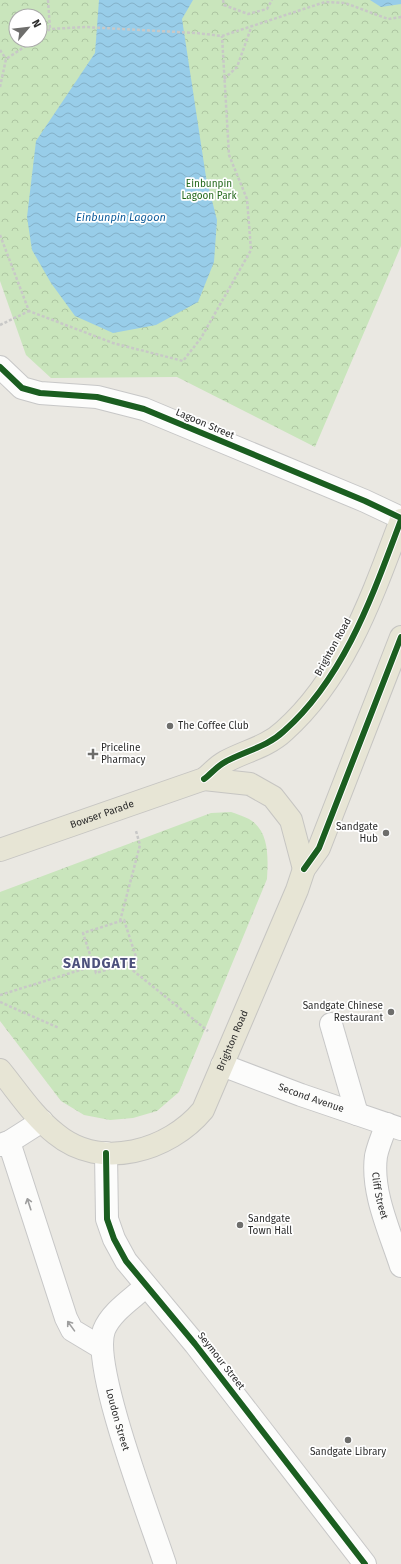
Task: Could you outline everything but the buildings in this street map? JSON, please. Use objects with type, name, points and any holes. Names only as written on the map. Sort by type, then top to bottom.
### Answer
[{"type":"main road","name":"Brighton Road","points":[[204,779],[224,762],[255,750],[283,733],[301,714],[323,686],[331,675],[354,633],[379,578],[401,519]]},
{"type":"main road","name":"Brighton Road","points":[[106,1153],[129,1153],[153,1146],[176,1135],[203,1110],[298,890],[304,869],[318,848],[401,637]]},
{"type":"main road","name":"Bowser Parade","points":[[0,850],[204,779]]},
{"type":"main road","points":[[204,779],[250,784],[273,797],[291,820],[304,869]]},
{"type":"main road","points":[[0,1070],[42,1121],[57,1135],[80,1148],[106,1153]]},
{"type":"street","name":"Lagoon Street","points":[[0,367],[22,388],[40,393],[97,397],[144,409],[357,498],[401,519]]},
{"type":"street","points":[[330,1024],[357,1114]]},
{"type":"street","name":"Second Avenue","points":[[222,1065],[394,1127]]},
{"type":"street","points":[[42,1121],[5,1143],[66,1318],[72,1330],[102,1348]]},
{"type":"street","name":"Cliff Street","points":[[394,1127],[376,1155],[376,1176],[380,1199],[401,1266]]},
{"type":"street","name":"Seymour Street","points":[[106,1153],[107,1219],[114,1239],[126,1261],[195,1344],[365,1564]]},
{"type":"street","name":"Loudon Street","points":[[146,1286],[109,1321],[102,1338],[102,1348],[105,1372],[116,1416],[165,1564]]},
{"type":"path","points":[[48,0],[50,29],[85,27],[196,33],[222,36],[251,28],[324,1],[345,4],[388,19],[401,17]]},
{"type":"path","points":[[223,0],[224,5],[248,14],[267,9],[272,0]]},
{"type":"path","points":[[224,78],[237,67],[251,28]]},
{"type":"path","points":[[0,325],[30,311],[113,343],[183,361],[201,338],[251,250],[247,199],[230,154],[222,36]]},
{"type":"path","points":[[0,87],[6,59],[23,48]]},
{"type":"path","points":[[0,50],[6,59]]},
{"type":"path","points":[[0,235],[30,311]]},
{"type":"path","points":[[120,921],[140,845],[134,825]]},
{"type":"path","points":[[124,920],[137,960],[125,964],[96,973],[83,933],[124,920]]},
{"type":"path","points":[[125,964],[211,1034]]},
{"type":"path","points":[[0,995],[93,966]]},
{"type":"path","points":[[0,1002],[59,1028]]},
{"type":"green space","name":"Einbunpin Lagoon Park","points":[[0,0],[401,0],[401,246],[315,447],[177,377],[51,378],[26,355],[0,281]]},
{"type":"green space","points":[[231,812],[249,819],[256,824],[261,831],[267,854],[267,879],[179,1092],[157,1111],[133,1118],[110,1120],[84,1115],[61,1101],[0,1021],[0,892],[211,813]]},
{"type":"water","name":"Einbunpin Lagoon","points":[[99,0],[193,0],[182,19],[206,177],[217,220],[214,262],[198,302],[156,325],[113,333],[75,316],[51,283],[32,250],[27,217],[36,141],[95,53]]},
{"type":"water","points":[[370,0],[401,0],[401,4],[381,7]]},
{"type":"cycle path","points":[[0,367],[22,388],[40,393],[97,397],[144,409],[365,501],[401,518]]},
{"type":"cycle path","points":[[204,779],[222,764],[263,745],[284,731],[324,686],[355,633],[368,605],[401,520]]},
{"type":"cycle path","points":[[304,869],[319,848],[401,637]]},
{"type":"cycle path","points":[[106,1153],[107,1219],[114,1239],[126,1261],[195,1344],[365,1564]]},
{"type":"place","name":"The Coffee Club","points":[[170,726]]},
{"type":"place","name":"Priceline Pharmacy","points":[[93,754]]},
{"type":"place","name":"Sandgate Hub","points":[[386,833]]},
{"type":"place","name":"Sandgate Chinese Restaurant","points":[[391,1012]]},
{"type":"place","name":"Sandgate Town Hall","points":[[240,1225]]},
{"type":"place","name":"Sandgate Library","points":[[348,1440]]},
{"type":"district","name":"SANDGATE","points":[[100,963]]}]
